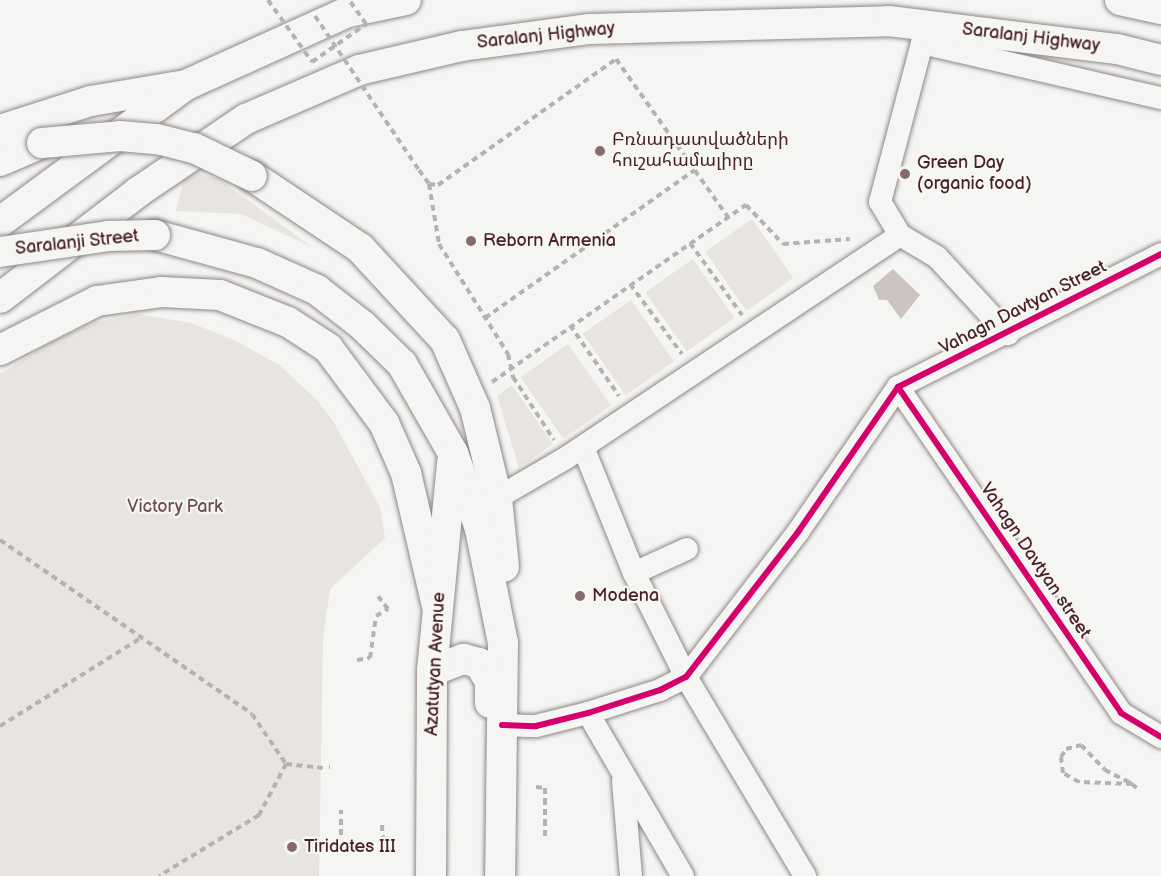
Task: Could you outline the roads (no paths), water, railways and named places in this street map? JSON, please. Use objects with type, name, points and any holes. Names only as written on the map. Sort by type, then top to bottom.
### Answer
[{"type":"main road","points":[[0,222],[186,85],[353,4],[406,0]]},
{"type":"main road","points":[[1120,0],[1161,9]]},
{"type":"main road","name":"Saralanj Highway","points":[[0,298],[138,192],[246,119],[359,70],[462,46],[590,29],[889,21],[1117,49],[1161,60]]},
{"type":"main road","points":[[0,130],[91,101],[186,85]]},
{"type":"main road","points":[[0,161],[42,143],[120,136],[157,139],[194,148],[252,176],[360,248],[445,340],[475,408],[497,498],[504,552],[500,876]]},
{"type":"main road","name":"Saralanji Street","points":[[0,252],[108,236],[155,235],[257,262],[317,290],[362,325],[402,364],[453,453]]},
{"type":"main road","points":[[0,350],[97,301],[162,292],[220,295],[288,322],[328,348],[384,423],[406,473],[437,606]]},
{"type":"main road","points":[[453,453],[480,529],[503,644]]},
{"type":"main road","name":"Azatutyan Avenue","points":[[431,876],[432,671],[453,453]]},
{"type":"main road","points":[[432,671],[464,659],[479,663],[490,681],[492,788],[501,812]]},
{"type":"street","points":[[1008,334],[937,257],[900,236],[880,202],[922,43],[1161,98]]},
{"type":"street","points":[[497,498],[574,452],[900,236]]},
{"type":"street","name":"Vahagn Davtyan Street","points":[[898,387],[1008,334],[1161,254]]},
{"type":"street","points":[[502,725],[536,726],[588,713],[660,690],[686,677],[798,532],[898,387]]},
{"type":"street","name":"Vahagn Davtyan street","points":[[898,387],[1121,713],[1161,737]]},
{"type":"street","points":[[574,452],[686,677],[805,876]]},
{"type":"street","points":[[634,573],[687,549]]},
{"type":"street","points":[[588,713],[683,876]]},
{"type":"street","points":[[623,776],[631,876]]},
{"type":"place","name":"Բռնադատվածների հուշահամալիրը","points":[[600,151]]},
{"type":"place","name":"Green Day (organic food)","points":[[905,174]]},
{"type":"place","name":"Reborn Armenia","points":[[471,241]]},
{"type":"place","name":"Modena","points":[[580,596]]},
{"type":"place","name":"Tiridates III","points":[[292,847]]},
{"type":"park label","name":"Victory Park","points":[[175,507]]}]
